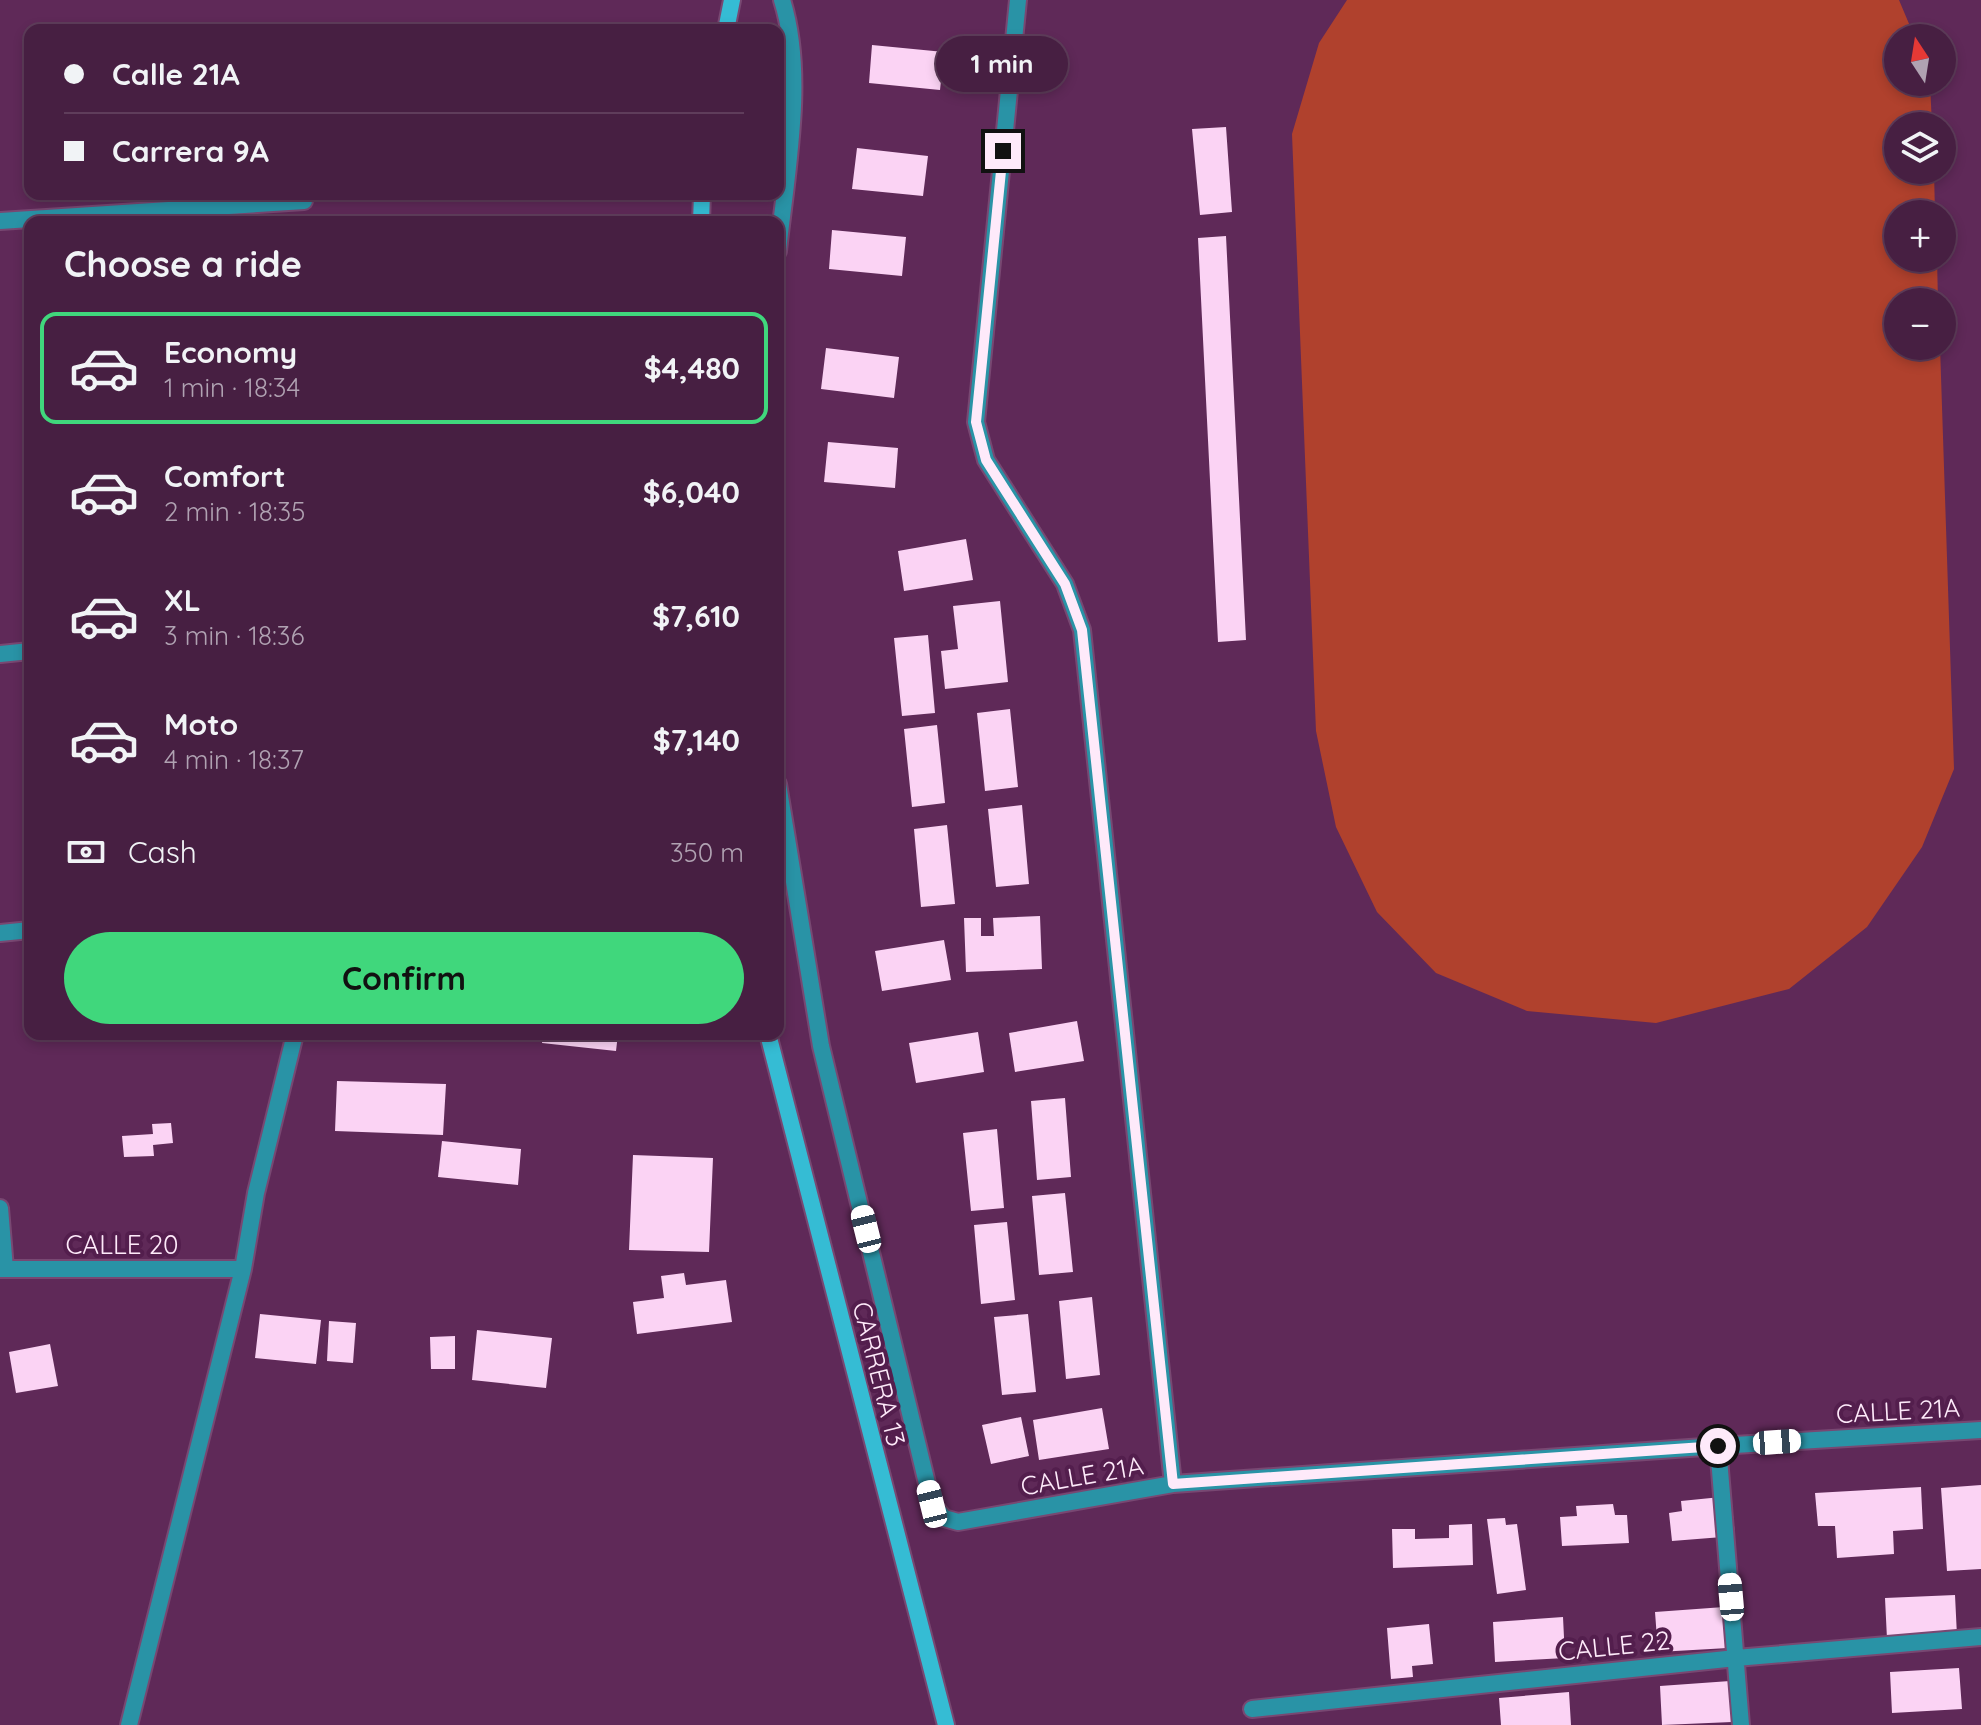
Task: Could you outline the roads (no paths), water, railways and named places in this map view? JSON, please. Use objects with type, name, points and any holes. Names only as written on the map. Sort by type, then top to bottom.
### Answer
[{"type":"street","points":[[727,24],[732,0]]},
{"type":"street","points":[[782,0],[788,17],[794,96],[784,193]]},
{"type":"street","points":[[1018,0],[976,422],[986,460],[1065,584],[1082,630],[1173,1484]]},
{"type":"street","points":[[76,216],[304,201]]},
{"type":"street","points":[[0,221],[24,219]]},
{"type":"street","points":[[0,654],[24,652]]},
{"type":"street","name":"CALLE 21A","points":[[784,821],[821,1046],[932,1504],[944,1518],[958,1522],[1173,1484],[1981,1430]]},
{"type":"street","points":[[0,933],[24,931]]},
{"type":"street","points":[[129,1725],[243,1269],[256,1193],[294,1040]]},
{"type":"street","name":"CARRERA 13","points":[[770,1040],[946,1725]]},
{"type":"street","points":[[0,1208],[2,1269]]},
{"type":"street","name":"CALLE 20","points":[[2,1269],[243,1269]]},
{"type":"street","points":[[1718,1446],[1741,1725]]},
{"type":"street","name":"CALLE 22","points":[[1252,1709],[1736,1658],[1981,1637]]}]
